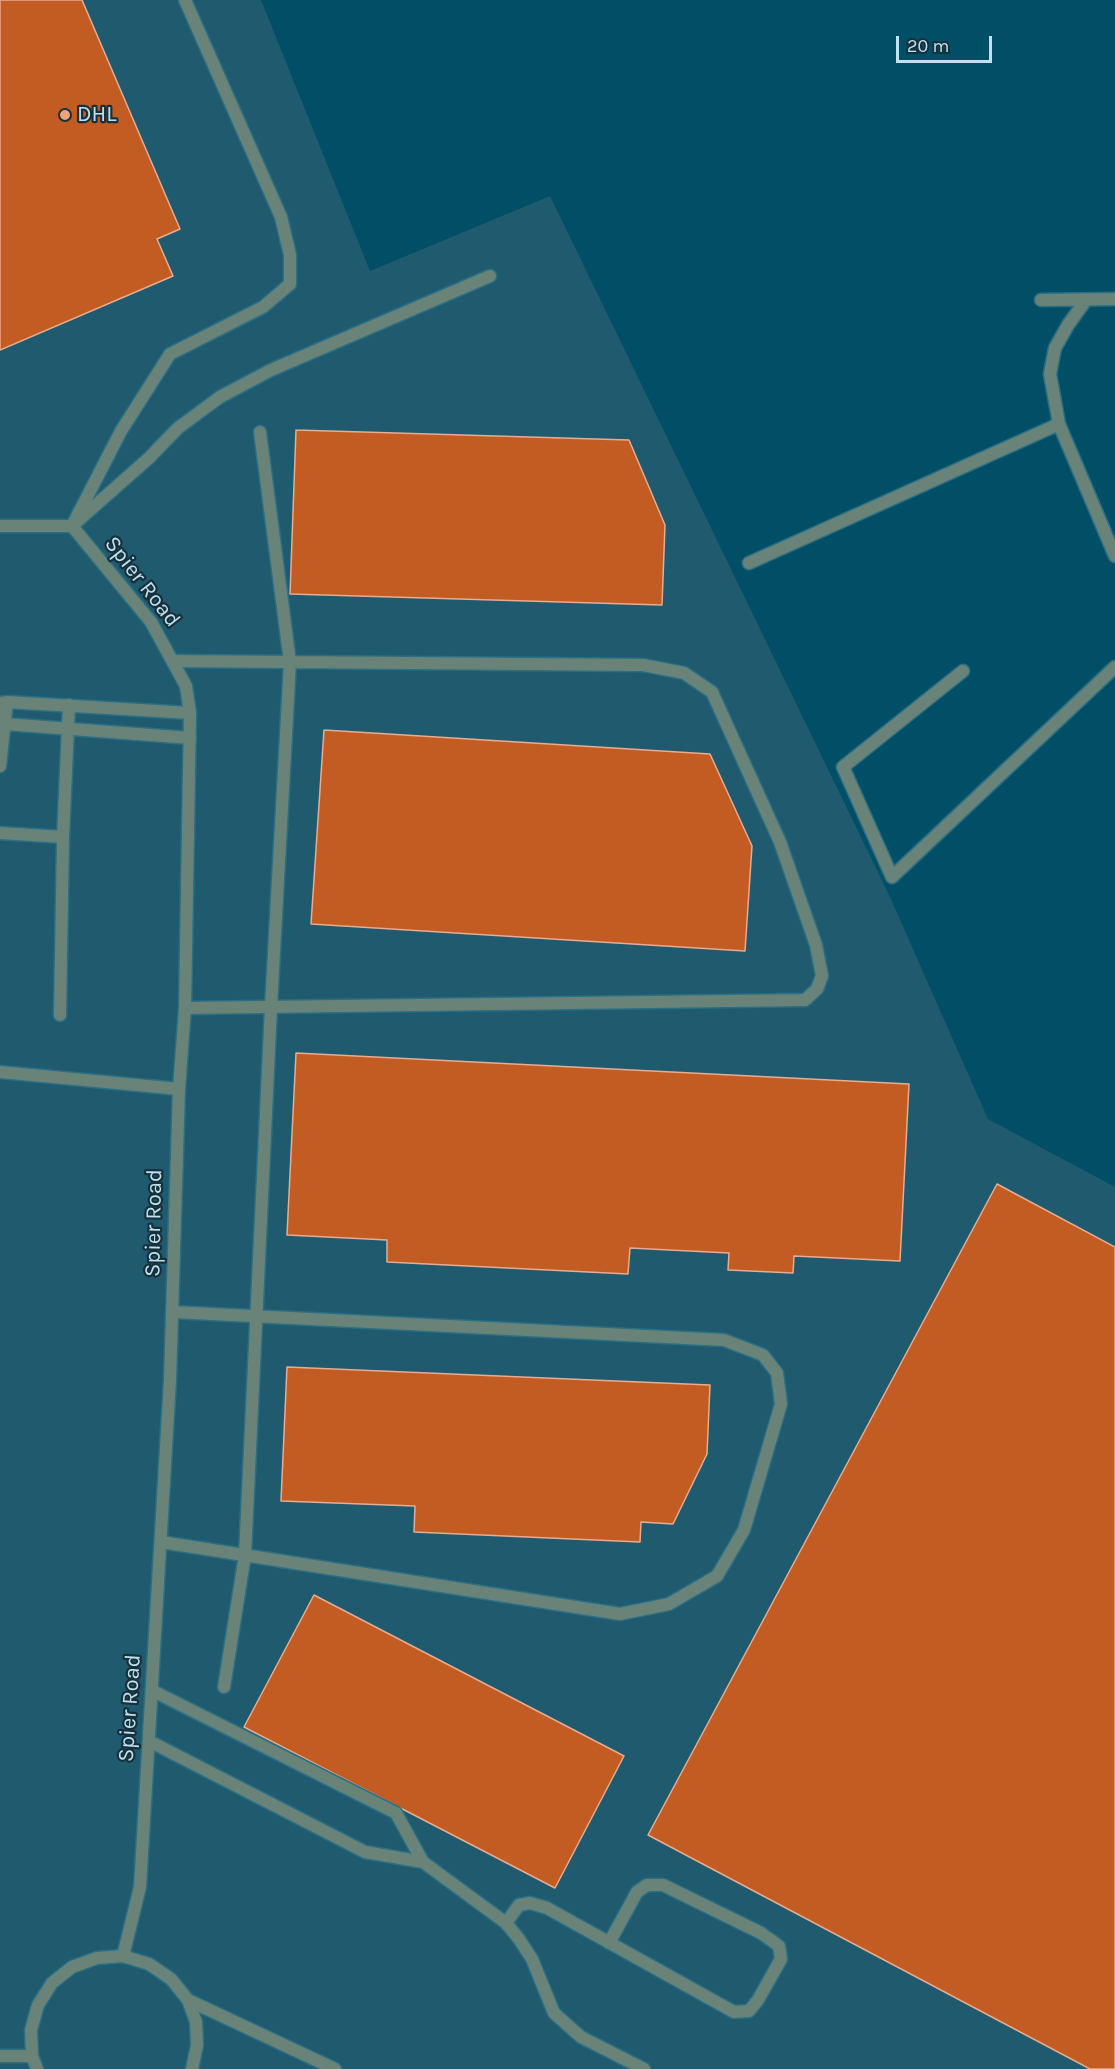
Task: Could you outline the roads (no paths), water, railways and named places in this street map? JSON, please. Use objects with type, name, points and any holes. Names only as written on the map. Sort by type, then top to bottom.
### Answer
[{"type":"street","points":[[72,526],[121,431],[171,354],[263,307],[290,284],[290,255],[281,217],[185,0]]},
{"type":"street","points":[[0,526],[72,526],[149,458],[178,428],[220,397],[271,370],[490,276]]},
{"type":"street","points":[[1041,300],[1115,299]]},
{"type":"street","points":[[1086,300],[1055,348],[1050,374],[1059,424],[1115,556]]},
{"type":"street","points":[[749,562],[1059,424]]},
{"type":"street","points":[[224,1687],[244,1555],[290,662],[260,432]]},
{"type":"street","name":"Spier Road","points":[[72,526],[151,622],[186,686],[190,713],[185,1008],[179,1089],[173,1312],[153,1691],[140,1887],[123,1956]]},
{"type":"street","points":[[173,661],[643,665],[684,674],[712,692],[776,831],[816,945],[822,976],[817,989],[805,1000],[185,1008]]},
{"type":"street","points":[[963,671],[843,766],[892,878],[1115,667]]},
{"type":"street","points":[[0,766],[4,702],[190,713]]},
{"type":"street","points":[[60,1015],[63,837],[69,705]]},
{"type":"street","points":[[2,722],[190,738]]},
{"type":"street","points":[[0,833],[63,837]]},
{"type":"street","points":[[0,1072],[179,1089]]},
{"type":"street","points":[[161,1542],[620,1614],[669,1604],[717,1576],[744,1530],[781,1404],[777,1373],[764,1355],[724,1340],[173,1312]]},
{"type":"street","points":[[153,1691],[396,1813],[423,1862],[506,1923],[532,1959],[554,2013],[581,2037],[644,2069]]},
{"type":"street","points":[[149,1741],[365,1852],[423,1862]]},
{"type":"street","points":[[506,1923],[519,1905],[530,1903],[547,1908],[609,1943],[734,2012],[749,2011],[758,2000],[781,1959],[779,1946],[761,1933],[663,1885],[647,1885],[637,1892],[609,1943]]},
{"type":"street","points":[[37,2069],[32,2056],[31,2030],[38,2005],[52,1983],[72,1967],[97,1958],[123,1956],[149,1964],[171,1979],[188,2000],[196,2022],[197,2045],[192,2069]]},
{"type":"street","points":[[188,2000],[335,2069]]},
{"type":"street","points":[[0,2056],[32,2056]]},
{"type":"place","name":"DHL","points":[[65,115]]}]
